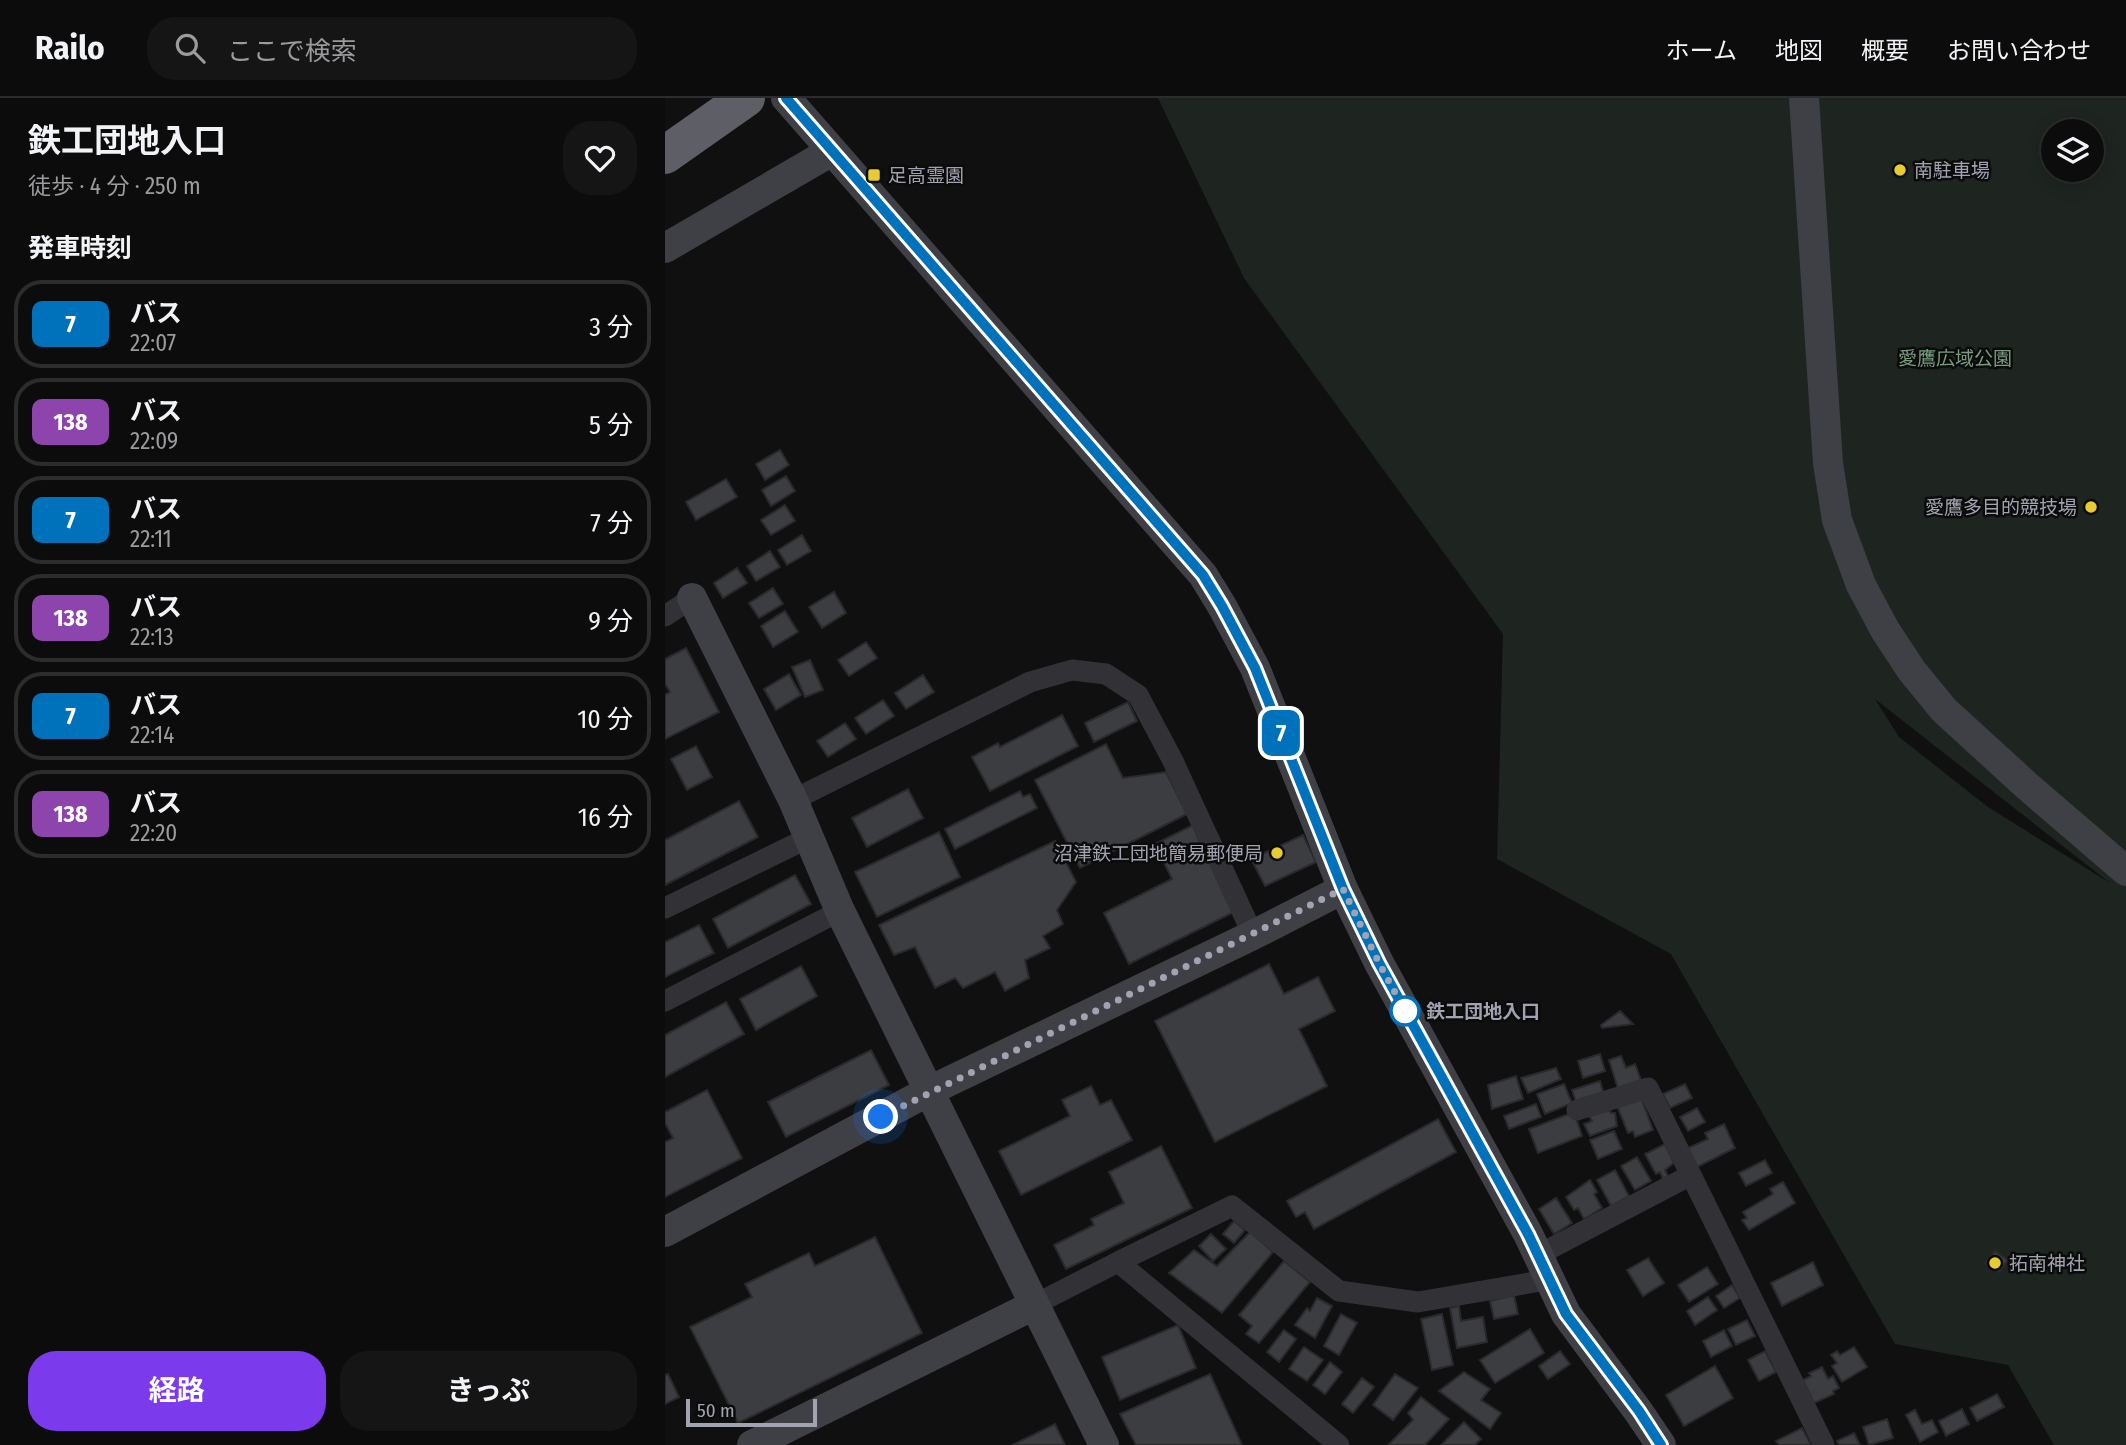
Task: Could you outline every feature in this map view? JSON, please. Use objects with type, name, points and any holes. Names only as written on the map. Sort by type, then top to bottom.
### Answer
[{"type":"highway","points":[[665,142],[736,98]]},
{"type":"highway","points":[[665,155],[746,98]]},
{"type":"street","points":[[786,98],[1203,575],[1255,668],[1343,889],[1379,963],[1449,1088],[1566,1314],[1639,1411],[1661,1445]]},
{"type":"street","points":[[1804,98],[1828,463],[1837,520],[1861,585],[1885,630],[1912,671],[1944,710],[2126,872]]},
{"type":"street","points":[[665,248],[826,145]]},
{"type":"street","points":[[665,616],[692,598],[793,800],[840,911],[1104,1445]]},
{"type":"street","points":[[793,800],[1030,682],[1072,670],[1106,674],[1138,695],[1173,761],[1253,935]]},
{"type":"street","points":[[665,908],[810,837]]},
{"type":"street","points":[[665,1232],[929,1091],[1343,889]]},
{"type":"street","points":[[665,1002],[840,911]]},
{"type":"street","points":[[1577,1110],[1648,1088],[1824,1445]]},
{"type":"street","points":[[1543,1266],[1691,1175]]},
{"type":"street","points":[[752,1445],[1231,1206],[1339,1291],[1418,1302],[1541,1282],[1543,1266]]},
{"type":"street","points":[[1118,1262],[1339,1445]]},
{"type":"green space","name":"愛鷹広域公園","points":[[1158,98],[2126,98],[2126,1445],[2054,1445],[2008,1365],[1895,1344],[1671,954],[1497,859],[1503,634],[1244,278]],"holes":[[[1875,699],[2110,883],[1988,807],[1899,737]]]},
{"type":"building","points":[[780,450],[789,465],[765,480],[756,464]]},
{"type":"building","points":[[786,476],[795,491],[771,506],[762,490]]},
{"type":"building","points":[[726,479],[737,497],[696,520],[686,502]]},
{"type":"building","points":[[785,505],[795,521],[771,535],[761,520]]},
{"type":"building","points":[[802,535],[811,551],[787,565],[778,550]]},
{"type":"building","points":[[770,551],[780,567],[756,581],[747,566]]},
{"type":"building","points":[[737,568],[747,583],[723,598],[714,583]]},
{"type":"building","points":[[773,588],[783,604],[759,618],[749,603]]},
{"type":"building","points":[[834,592],[846,613],[822,628],[809,607]]},
{"type":"building","points":[[785,611],[798,632],[773,647],[761,626]]},
{"type":"building","points":[[866,642],[877,658],[849,676],[838,660]]},
{"type":"building","points":[[686,648],[719,712],[665,739],[665,695],[670,692],[665,684],[665,659]]},
{"type":"building","points":[[810,660],[823,690],[805,697],[792,667]]},
{"type":"building","points":[[789,674],[801,695],[776,710],[764,689]]},
{"type":"building","points":[[923,675],[934,692],[906,709],[895,693]]},
{"type":"building","points":[[883,700],[894,716],[866,734],[855,718]]},
{"type":"building","points":[[1128,702],[1137,721],[1094,742],[1085,723]]},
{"type":"building","points":[[1062,715],[1078,746],[990,791],[972,757],[998,743],[1000,747]]},
{"type":"building","points":[[845,723],[856,739],[828,757],[817,741]]},
{"type":"building","points":[[1106,744],[1123,778],[1166,772],[1187,814],[1080,868],[1035,780]]},
{"type":"building","points":[[696,746],[712,777],[687,790],[671,759]]},
{"type":"building","points":[[908,789],[923,818],[867,847],[852,818]]},
{"type":"building","points":[[1020,791],[1023,797],[1030,794],[1037,808],[955,849],[945,829]]},
{"type":"building","points":[[739,801],[758,837],[665,885],[665,840]]},
{"type":"building","points":[[1193,825],[1236,911],[1129,964],[1104,913],[1172,879],[1155,844]]},
{"type":"building","points":[[939,832],[960,877],[877,917],[855,872]]},
{"type":"building","points":[[1303,835],[1316,862],[1265,886],[1251,859]]},
{"type":"building","points":[[1055,841],[1076,882],[1057,910],[1063,924],[1043,936],[1050,948],[1025,960],[1029,978],[1005,991],[995,972],[963,988],[955,978],[935,988],[915,947],[894,955],[879,925]]},
{"type":"building","points":[[795,875],[811,904],[728,948],[713,919]]},
{"type":"building","points":[[699,925],[714,953],[665,977],[665,942]]},
{"type":"building","points":[[1269,964],[1284,994],[1318,977],[1335,1011],[1299,1029],[1327,1086],[1215,1142],[1155,1021]]},
{"type":"building","points":[[801,966],[817,996],[756,1030],[740,999]]},
{"type":"building","points":[[726,1002],[744,1034],[665,1077],[665,1035]]},
{"type":"building","points":[[1620,1011],[1633,1024],[1602,1028],[1601,1025]]},
{"type":"building","points":[[871,1050],[889,1085],[786,1137],[768,1102]]},
{"type":"building","points":[[1600,1054],[1605,1071],[1583,1078],[1578,1061]]},
{"type":"building","points":[[1621,1056],[1626,1068],[1635,1064],[1641,1080],[1618,1089],[1609,1060]]},
{"type":"building","points":[[1556,1068],[1561,1079],[1528,1093],[1521,1078]]},
{"type":"building","points":[[1516,1076],[1523,1099],[1492,1109],[1488,1085]]},
{"type":"building","points":[[1600,1081],[1604,1095],[1577,1105],[1572,1090]]},
{"type":"building","points":[[1564,1084],[1572,1103],[1545,1114],[1537,1094]]},
{"type":"building","points":[[1685,1084],[1692,1098],[1670,1108],[1663,1094]]},
{"type":"building","points":[[1091,1086],[1100,1105],[1111,1100],[1132,1140],[1021,1195],[999,1151],[1070,1116],[1062,1100]]},
{"type":"building","points":[[707,1090],[742,1158],[665,1197],[665,1142],[673,1138],[665,1123],[665,1112]]},
{"type":"building","points":[[1641,1097],[1653,1130],[1635,1137],[1633,1131],[1628,1133],[1617,1106]]},
{"type":"building","points":[[1536,1104],[1541,1117],[1509,1129],[1504,1116]]},
{"type":"building","points":[[1697,1108],[1705,1122],[1688,1131],[1680,1117]]},
{"type":"building","points":[[1610,1110],[1615,1113],[1617,1126],[1590,1136],[1584,1124],[1592,1121],[1589,1116]]},
{"type":"building","points":[[1574,1112],[1582,1136],[1538,1153],[1529,1129]]},
{"type":"building","points":[[1438,1119],[1456,1152],[1314,1229],[1305,1212],[1296,1217],[1287,1201]]},
{"type":"building","points":[[1724,1124],[1735,1148],[1697,1167],[1688,1148],[1708,1139],[1705,1133]]},
{"type":"building","points":[[1614,1131],[1622,1149],[1598,1159],[1590,1140]]},
{"type":"building","points":[[1665,1144],[1674,1163],[1665,1170],[1668,1176],[1663,1179],[1660,1172],[1656,1174],[1645,1154]]},
{"type":"building","points":[[1161,1146],[1192,1208],[1066,1269],[1054,1245],[1094,1225],[1091,1219],[1124,1203],[1109,1172]]},
{"type":"building","points":[[1637,1157],[1651,1181],[1635,1190],[1621,1166]]},
{"type":"building","points":[[1765,1160],[1772,1173],[1746,1186],[1739,1173]]},
{"type":"building","points":[[1615,1170],[1629,1196],[1611,1206],[1597,1180]]},
{"type":"building","points":[[1590,1180],[1602,1208],[1584,1219],[1578,1208],[1574,1210],[1566,1197]]},
{"type":"building","points":[[1783,1182],[1795,1203],[1749,1230],[1742,1220],[1747,1218],[1743,1212],[1773,1194],[1770,1189]]},
{"type":"building","points":[[1556,1198],[1572,1223],[1554,1234],[1539,1209]]},
{"type":"building","points":[[1234,1221],[1245,1230],[1234,1243],[1223,1234]]},
{"type":"building","points":[[1250,1232],[1273,1252],[1222,1313],[1169,1273],[1194,1250],[1217,1266]]},
{"type":"building","points":[[1211,1234],[1226,1249],[1213,1261],[1199,1246]]},
{"type":"building","points":[[875,1237],[922,1333],[738,1423],[690,1327],[752,1297],[745,1284],[809,1253],[815,1266]]},
{"type":"building","points":[[1995,1251],[2008,1260],[1999,1272],[1985,1263]]},
{"type":"building","points":[[1648,1258],[1664,1283],[1643,1296],[1627,1270]]},
{"type":"building","points":[[1284,1261],[1310,1282],[1259,1343],[1246,1334],[1252,1326],[1239,1315]]},
{"type":"building","points":[[1813,1262],[1823,1285],[1782,1306],[1771,1283]]},
{"type":"building","points":[[1707,1267],[1718,1284],[1689,1302],[1678,1285]]},
{"type":"building","points":[[1732,1285],[1740,1298],[1724,1308],[1716,1296]]},
{"type":"building","points":[[1514,1295],[1518,1314],[1494,1319],[1490,1301]]},
{"type":"building","points":[[1708,1297],[1717,1310],[1695,1325],[1687,1311]]},
{"type":"building","points":[[1317,1298],[1332,1306],[1315,1338],[1295,1325],[1307,1308],[1310,1311]]},
{"type":"building","points":[[1459,1306],[1461,1321],[1483,1317],[1487,1342],[1457,1348],[1450,1308]]},
{"type":"building","points":[[1341,1314],[1357,1323],[1339,1355],[1324,1346]]},
{"type":"building","points":[[1442,1314],[1453,1365],[1432,1370],[1421,1319]]},
{"type":"building","points":[[1747,1320],[1755,1336],[1736,1345],[1728,1329]]},
{"type":"building","points":[[1178,1325],[1196,1368],[1120,1400],[1102,1357]]},
{"type":"building","points":[[1530,1329],[1544,1353],[1495,1383],[1480,1360]]},
{"type":"building","points":[[1284,1330],[1296,1339],[1279,1362],[1267,1352]]},
{"type":"building","points":[[1724,1330],[1732,1346],[1711,1357],[1703,1341]]},
{"type":"building","points":[[1304,1347],[1323,1360],[1307,1381],[1289,1369]]},
{"type":"building","points":[[1854,1347],[1867,1367],[1842,1382],[1832,1366],[1837,1363],[1831,1355],[1837,1351],[1840,1355]]},
{"type":"building","points":[[1560,1351],[1570,1364],[1548,1379],[1539,1366]]},
{"type":"building","points":[[1765,1351],[1776,1372],[1759,1381],[1748,1360]]},
{"type":"building","points":[[1330,1362],[1342,1372],[1325,1394],[1313,1385]]},
{"type":"building","points":[[1715,1366],[1733,1398],[1684,1426],[1666,1395]]},
{"type":"building","points":[[1822,1367],[1828,1379],[1833,1376],[1839,1388],[1833,1391],[1834,1394],[1814,1403],[1803,1380],[1811,1376],[1809,1373]]},
{"type":"building","points":[[1464,1372],[1490,1389],[1481,1400],[1501,1413],[1490,1429],[1439,1391]]},
{"type":"building","points":[[668,1374],[679,1397],[665,1404],[665,1375]]},
{"type":"building","points":[[1210,1374],[1242,1445],[1136,1445],[1120,1414]]},
{"type":"building","points":[[1395,1374],[1418,1388],[1393,1420],[1373,1405]]},
{"type":"building","points":[[1362,1378],[1374,1387],[1353,1413],[1342,1404]]},
{"type":"building","points":[[1997,1394],[2004,1407],[1977,1421],[1970,1408]]},
{"type":"building","points":[[1421,1397],[1449,1419],[1425,1445],[1388,1445],[1413,1420],[1408,1413]]},
{"type":"building","points":[[1962,1409],[1969,1424],[1946,1436],[1939,1421]]},
{"type":"building","points":[[1915,1410],[1922,1424],[1932,1420],[1938,1432],[1920,1442],[1906,1415]]},
{"type":"building","points":[[1887,1419],[1893,1438],[1869,1445],[1863,1427]]},
{"type":"building","points":[[1464,1422],[1481,1439],[1475,1445],[1441,1445]]},
{"type":"building","points":[[1055,1424],[1065,1445],[1012,1445]]},
{"type":"building","points":[[1802,1428],[1811,1445],[1779,1445],[1776,1441]]},
{"type":"building","points":[[1854,1433],[1860,1445],[1839,1445],[1837,1441]]},
{"type":"bus line","name":"7","points":[[786,98],[1203,575],[1255,668],[1343,889],[1379,963],[1528,1234],[1566,1314],[1639,1411],[1661,1445]]},
{"type":"place","name":"南駐車場","points":[[1900,170]]},
{"type":"place","name":"足高霊園","points":[[874,175]]},
{"type":"place","name":"愛鷹多目的競技場","points":[[2091,507]]},
{"type":"place","name":"沼津鉄工団地簡易郵便局","points":[[1277,853]]},
{"type":"place","name":"鉄工団地入口","points":[[1405,1011]]},
{"type":"place","name":"拓南神社","points":[[1995,1263]]},
{"type":"route","points":[[881,1117],[1343,889],[1405,1011]]}]
